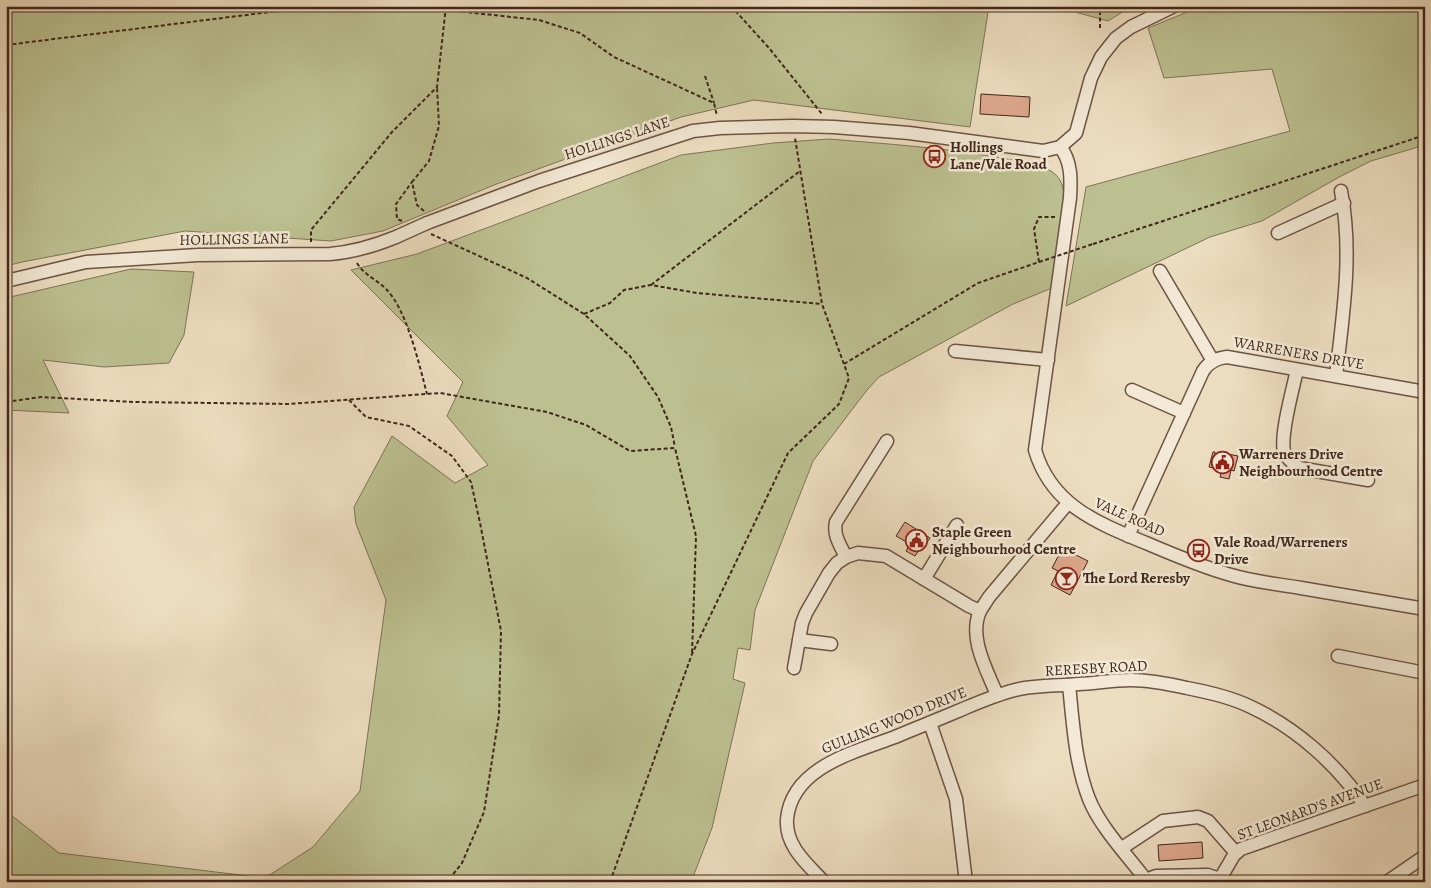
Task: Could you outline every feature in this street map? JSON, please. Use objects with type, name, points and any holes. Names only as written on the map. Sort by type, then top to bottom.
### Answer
[{"type":"street","points":[[1060,147],[1076,133],[1091,78],[1101,57],[1116,38],[1131,27],[1174,6]]},
{"type":"street","name":"HOLLINGS LANE","points":[[6,281],[86,262],[198,255],[351,252],[378,245],[539,181],[693,131],[720,128],[834,127],[909,133],[1043,152],[1060,147]]},
{"type":"street","name":"VALE ROAD","points":[[1060,147],[1064,152],[1070,169],[1071,184],[1035,450],[1040,465],[1050,481],[1068,502],[1084,515],[1102,525],[1199,565],[1233,576],[1425,609]]},
{"type":"street","points":[[1278,233],[1342,197],[1347,250],[1346,279],[1336,376]]},
{"type":"street","points":[[1160,271],[1213,360]]},
{"type":"street","points":[[956,351],[1048,360]]},
{"type":"street","name":"WARRENERS DRIVE","points":[[1128,536],[1203,370],[1213,360],[1227,357],[1425,392]]},
{"type":"street","points":[[1297,370],[1283,441],[1284,453],[1299,468],[1368,480]]},
{"type":"street","points":[[1132,390],[1184,413]]},
{"type":"street","points":[[846,557],[836,538],[834,529],[836,522],[887,441]]},
{"type":"street","points":[[997,695],[980,652],[976,635],[980,611],[989,597],[1068,502]]},
{"type":"street","points":[[924,579],[957,525]]},
{"type":"street","points":[[794,668],[802,623],[806,613],[837,563],[846,557],[858,553],[886,556],[980,611]]},
{"type":"street","points":[[799,640],[831,644]]},
{"type":"street","points":[[1338,656],[1425,673]]},
{"type":"street","name":"RERESBY ROAD","points":[[997,695],[1023,688],[1132,680],[1162,682],[1209,693],[1247,705],[1289,729],[1346,780],[1365,806]]},
{"type":"street","points":[[1069,685],[1076,747],[1089,800],[1113,837],[1146,881],[1156,876],[1208,875],[1221,880]]},
{"type":"street","name":"GULLING WOOD DRIVE","points":[[824,882],[793,848],[788,831],[791,805],[798,791],[808,778],[837,759],[997,695]]},
{"type":"street","points":[[930,723],[956,799],[966,882]]},
{"type":"street","name":"ST LEONARD'S AVENUE","points":[[1221,880],[1236,853],[1241,849],[1425,786]]},
{"type":"street","points":[[1122,848],[1163,821],[1198,816],[1208,821],[1236,853]]},
{"type":"street","points":[[1387,882],[1425,856]]},
{"type":"path","points":[[6,46],[318,6]]},
{"type":"path","points":[[410,6],[446,8],[539,20],[580,33],[614,56],[714,103]]},
{"type":"path","points":[[731,6],[769,48],[834,127]]},
{"type":"path","points":[[1100,6],[1100,28]]},
{"type":"path","points":[[406,223],[397,219],[396,204],[429,161],[439,126],[437,87],[446,8]]},
{"type":"path","points":[[705,76],[720,128]]},
{"type":"path","points":[[312,254],[312,230],[392,132],[437,87]]},
{"type":"path","points":[[610,882],[692,654],[788,453],[839,404],[849,378],[822,304],[793,126]]},
{"type":"path","points":[[844,364],[978,283],[1425,135]]},
{"type":"path","points":[[651,285],[800,171]]},
{"type":"path","points":[[412,182],[417,205],[429,225],[527,278],[584,314],[630,356],[658,397],[671,427],[696,536],[692,654]]},
{"type":"path","points":[[1039,262],[1034,229],[1039,217],[1068,216]]},
{"type":"path","points":[[351,252],[361,270],[386,289],[401,313],[427,394]]},
{"type":"path","points":[[584,314],[610,303],[624,290],[651,285],[697,293],[822,304]]},
{"type":"path","points":[[6,402],[41,397],[134,402],[289,404],[440,393],[547,412],[586,425],[630,451],[675,448]]},
{"type":"path","points":[[349,400],[366,417],[409,426],[452,456],[471,482],[480,523],[501,631],[499,715],[484,812],[462,863],[447,882]]},
{"type":"green space","points":[[6,6],[989,6],[970,127],[754,100],[681,117],[494,185],[383,231],[331,241],[185,231],[6,266]]},
{"type":"green space","points":[[1053,6],[1132,6],[1108,21]]},
{"type":"green space","points":[[1202,6],[1425,6],[1425,145],[1371,161],[1262,221],[1210,237],[1066,306],[1086,187],[1290,131],[1272,69],[1164,78],[1148,28]]},
{"type":"green space","points":[[829,139],[985,155],[1029,163],[1051,171],[1058,177],[1064,191],[1052,288],[1013,304],[879,377],[813,461],[755,610],[750,650],[738,648],[733,679],[745,683],[712,828],[691,882],[6,882],[6,811],[59,853],[265,878],[313,847],[360,791],[386,600],[356,524],[354,507],[392,436],[455,483],[488,465],[447,416],[463,382],[351,270],[417,254],[681,155],[773,143]]},
{"type":"green space","points":[[131,269],[194,272],[184,335],[169,363],[104,367],[43,360],[69,413],[6,410],[6,298]]},
{"type":"building","points":[[981,94],[1030,97],[1029,117],[980,114]]},
{"type":"building","name":"Warreners Drive Neighbourhood Centre","points":[[1213,452],[1215,452],[1215,455],[1227,458],[1228,454],[1238,456],[1234,471],[1231,470],[1229,479],[1220,477],[1222,470],[1209,467]]},
{"type":"building","name":"Staple Green Neighbourhood Centre","points":[[905,522],[930,538],[915,556],[906,551],[910,544],[896,536]]},
{"type":"building","name":"The Lord Reresby","points":[[1061,551],[1067,554],[1068,551],[1088,561],[1070,595],[1051,585],[1058,571],[1052,568]]},
{"type":"building","points":[[1202,842],[1203,858],[1159,861],[1158,845]]},
{"type":"place","name":"Hollings Lane/Vale Road","points":[[934,156]]},
{"type":"place","name":"Warreners Drive Neighbourhood Centre","points":[[1223,463]]},
{"type":"place","name":"Staple Green Neighbourhood Centre","points":[[916,541]]},
{"type":"place","name":"Vale Road/Warreners Drive","points":[[1198,551]]},
{"type":"place","name":"The Lord Reresby","points":[[1067,578]]}]
